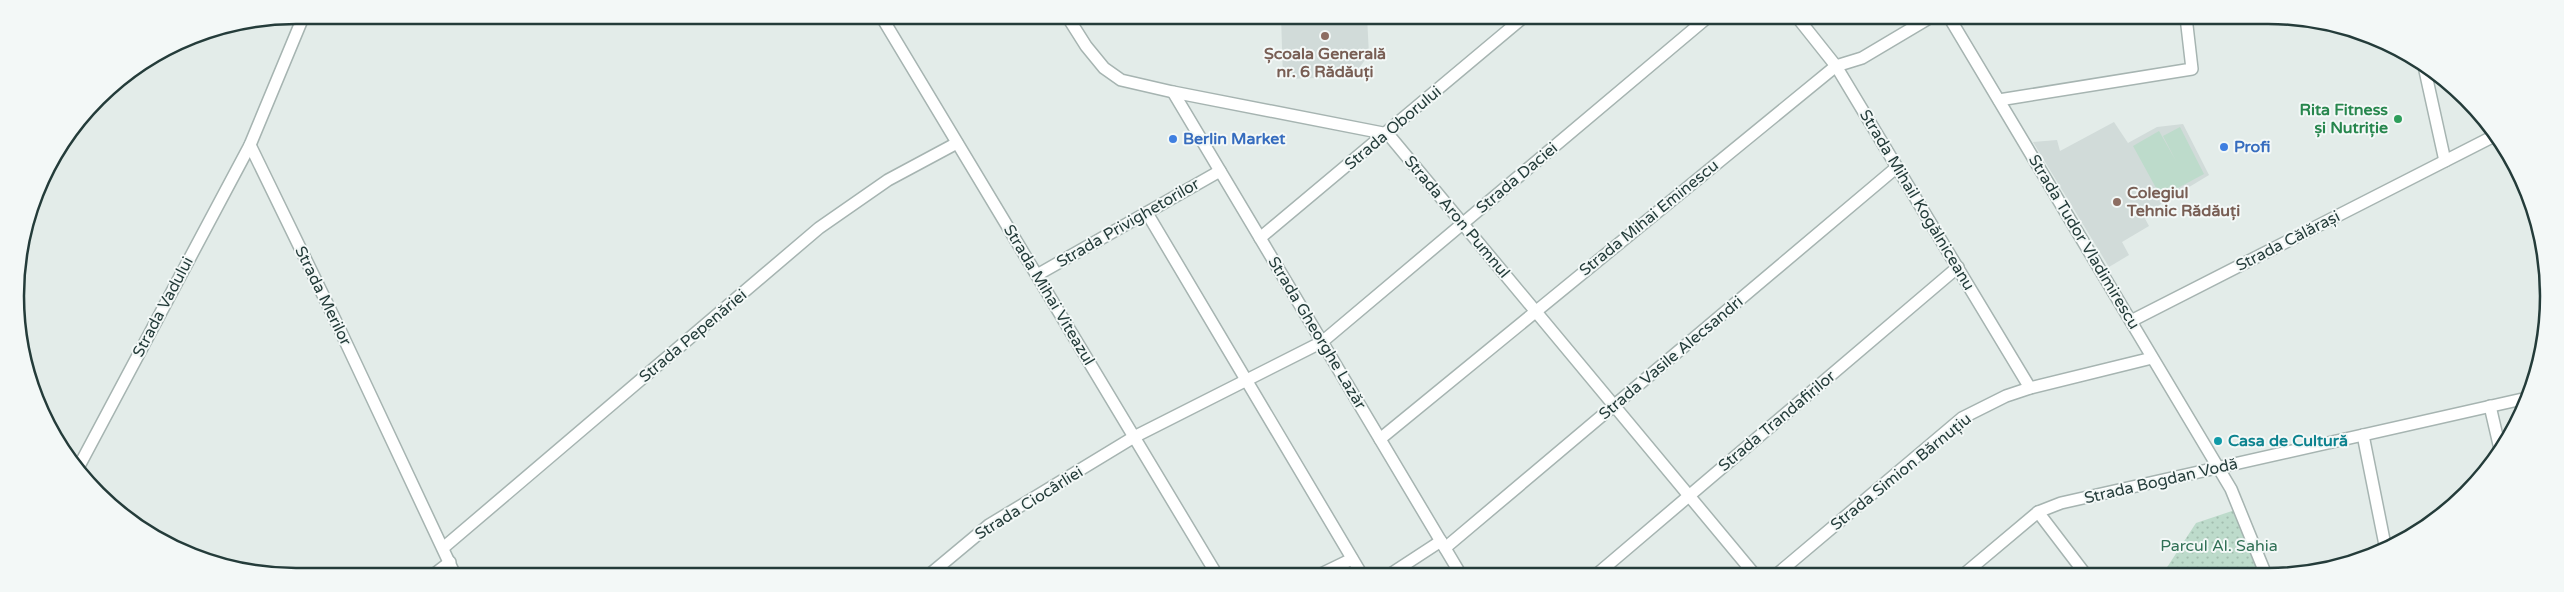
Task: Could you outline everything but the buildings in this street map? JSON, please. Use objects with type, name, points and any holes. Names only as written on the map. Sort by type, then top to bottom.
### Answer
[{"type":"street","points":[[250,145],[300,24]]},
{"type":"street","name":"Strada Mihai Viteazul","points":[[886,24],[1213,568]]},
{"type":"street","points":[[1072,24],[1086,46],[1104,68],[1121,80],[1172,92],[1388,134]]},
{"type":"street","name":"Strada Oborului","points":[[1260,238],[1388,134],[1516,24]]},
{"type":"street","name":"Strada Daciei","points":[[1246,379],[1322,342],[1700,24]]},
{"type":"street","name":"Strada Mihail Kogălniceanu","points":[[1803,24],[1836,66],[2030,388]]},
{"type":"street","name":"Strada Mihai Eminescu","points":[[1380,439],[1535,310],[1836,66],[1862,58],[1919,24]]},
{"type":"street","name":"Strada Tudor Vladimirescu","points":[[1954,24],[2231,489],[2263,568]]},
{"type":"street","points":[[1999,100],[2192,69],[2187,24]]},
{"type":"street","points":[[2426,75],[2445,160]]},
{"type":"street","name":"Strada Gheorghe Lazăr","points":[[1172,92],[1457,568]]},
{"type":"street","name":"Strada Aron Pumnul","points":[[1388,134],[1749,568]]},
{"type":"street","name":"Strada Călărași","points":[[2131,321],[2489,138]]},
{"type":"street","name":"Strada Pepenăriei","points":[[443,548],[819,228],[888,180],[957,143]]},
{"type":"street","name":"Strada Vadului","points":[[81,463],[250,145]]},
{"type":"street","name":"Strada Merilor","points":[[250,145],[452,568]]},
{"type":"street","name":"Strada Vasile Alecsandri","points":[[1402,568],[1443,545],[1614,406],[1897,167]]},
{"type":"street","name":"Strada Privighetorilor","points":[[1037,275],[1220,171]]},
{"type":"street","points":[[1147,213],[1358,568]]},
{"type":"street","name":"Strada Trandafirilor","points":[[1604,568],[1958,267]]},
{"type":"street","name":"Strada Simion Bărnuțiu","points":[[1784,568],[1962,418],[2030,388],[2152,358]]},
{"type":"street","name":"Strada Ciocârliei","points":[[937,568],[988,525],[1134,438],[1246,379]]},
{"type":"street","name":"Strada Bogdan Vodă","points":[[1971,568],[2038,512],[2061,503],[2520,399]]},
{"type":"street","points":[[2490,406],[2498,441]]},
{"type":"street","points":[[2363,435],[2384,542]]},
{"type":"street","points":[[2038,512],[2081,568]]},
{"type":"street","points":[[1334,568],[1352,559]]},
{"type":"street","points":[[442,568],[450,562]]},
{"type":"shaded area","name":"Școala Generală nr. 6 Rădăuți","points":[[1281,24],[1367,24],[1369,55],[1352,77],[1283,79]]},
{"type":"shaded area","name":"Colegiul Tehnic Rădăuți","points":[[2114,122],[2128,143],[2157,127],[2183,124],[2209,175],[2143,215],[2149,226],[2122,242],[2129,255],[2109,267],[2033,142],[2057,140],[2060,151]]},
{"type":"green space","points":[[2180,127],[2204,174],[2161,197],[2133,146],[2159,131],[2176,161],[2163,136]]},
{"type":"green space","name":"Parcul Al. Sahia","points":[[2235,510],[2258,568],[2167,568],[2196,523]]},
{"type":"place","name":"Școala Generală nr. 6 Rădăuți","points":[[1325,36]]},
{"type":"place","name":"Rita Fitness și Nutriție","points":[[2398,119]]},
{"type":"place","name":"Berlin Market","points":[[1173,139]]},
{"type":"place","name":"Profi","points":[[2224,147]]},
{"type":"place","name":"Colegiul Tehnic Rădăuți","points":[[2117,202]]},
{"type":"place","name":"Casa de Cultură","points":[[2218,441]]}]
